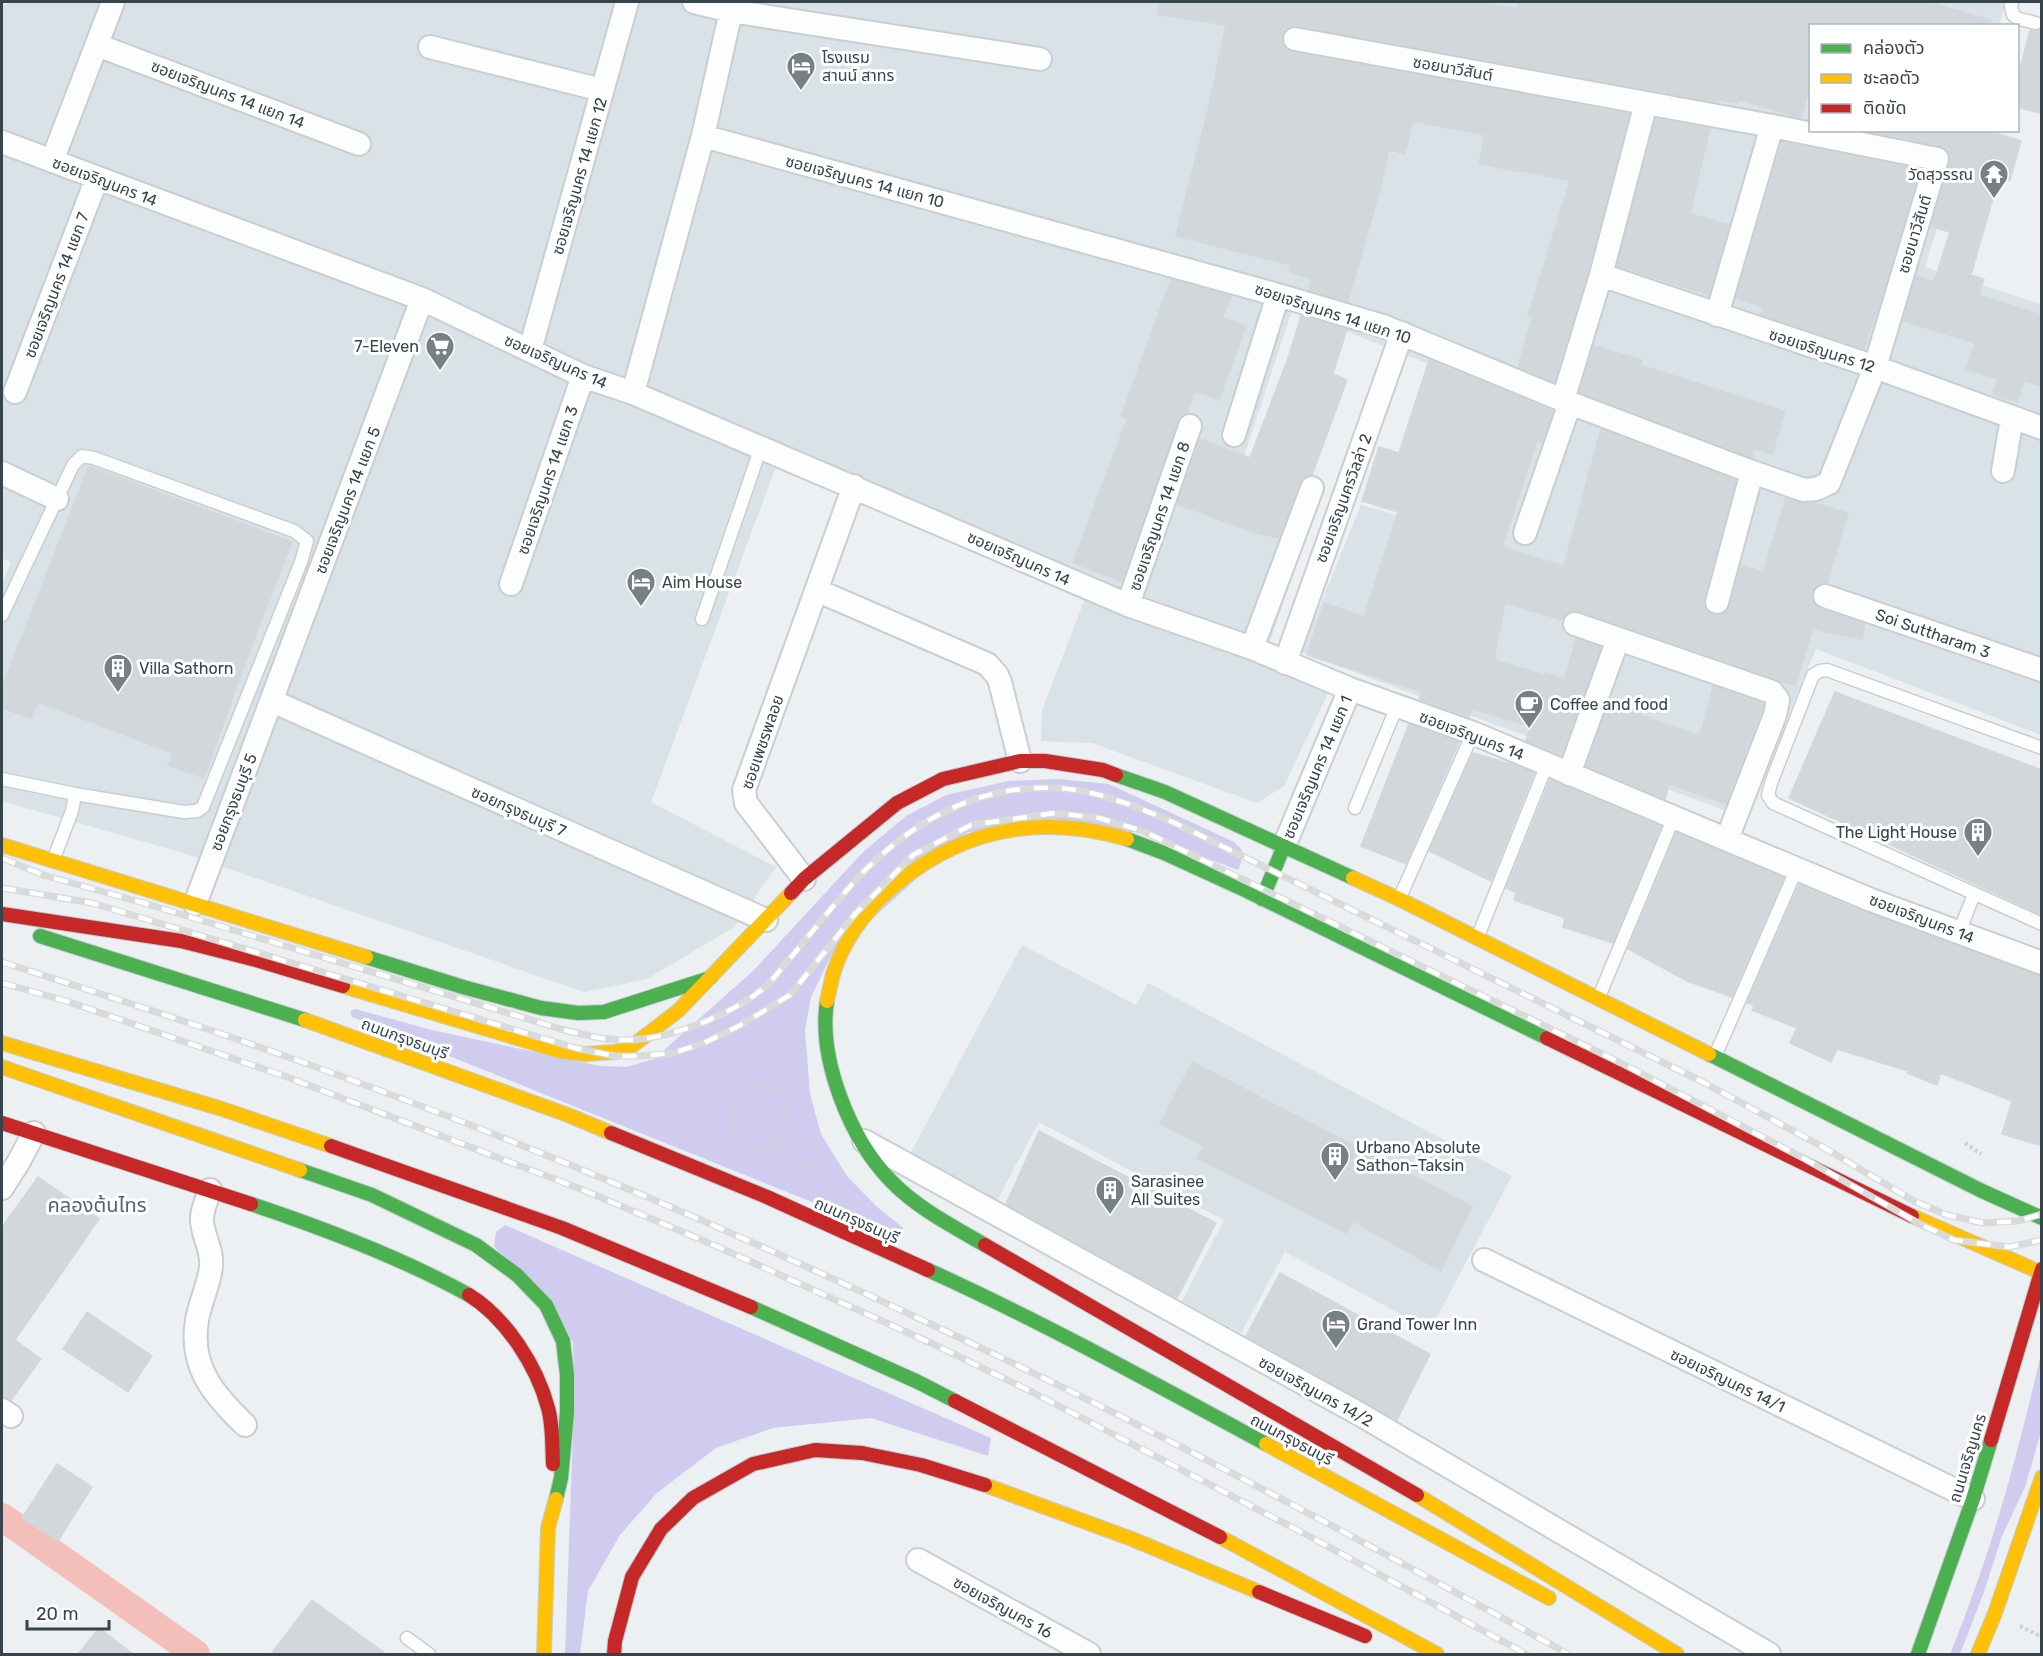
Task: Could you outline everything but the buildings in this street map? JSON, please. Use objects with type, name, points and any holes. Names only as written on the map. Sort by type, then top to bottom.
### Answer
[{"type":"main road","points":[[2,914],[181,941],[256,960],[560,1051],[585,1054],[615,1052],[632,1046],[678,1011],[804,879],[897,803],[943,779],[1020,761],[1045,761],[1103,770],[1165,792],[1284,846],[1399,899],[1982,1191],[2042,1218]]},
{"type":"main road","points":[[1677,1654],[1468,1523],[923,1208],[884,1174],[858,1137],[838,1091],[827,1057],[824,1025],[830,987],[839,955],[861,917],[888,890],[918,866],[979,835],[1032,826],[1073,827],[1114,835],[1159,852],[1262,899],[1843,1183],[1976,1246],[2041,1272]]},
{"type":"main road","points":[[2,845],[463,987],[541,1008],[578,1013],[604,1012],[633,1005],[710,978]]},
{"type":"main road","points":[[1262,899],[1284,846]]},
{"type":"main road","name":"ถนนกรุงธนบุรี","points":[[2,923],[329,1028],[568,1115],[768,1197],[968,1288],[1185,1400],[1562,1606]]},
{"type":"main road","points":[[2,1043],[219,1108],[388,1165],[562,1228],[721,1294],[918,1382],[1252,1554],[1437,1654]]},
{"type":"main road","points":[[2,1067],[372,1195],[476,1245],[517,1275],[546,1305],[563,1341],[567,1375],[564,1447],[561,1478],[548,1528]]},
{"type":"main road","points":[[2,1123],[308,1223],[427,1272],[472,1297],[501,1323],[524,1352],[540,1383],[549,1410],[553,1443],[553,1480],[548,1528],[544,1654]]},
{"type":"main road","name":"ถนนเจริญนคร","points":[[1918,1654],[1973,1499],[2041,1272]]},
{"type":"main road","points":[[614,1654],[615,1641],[632,1577],[661,1529],[693,1498],[753,1464],[815,1450],[862,1453],[921,1465],[976,1482],[1132,1539],[1375,1641]]},
{"type":"main road","points":[[1977,1654],[1995,1612],[2042,1477]]},
{"type":"street","points":[[52,161],[113,2]]},
{"type":"street","name":"ซอยเจริญนคร 14 แยก 12","points":[[530,350],[627,2]]},
{"type":"street","points":[[694,2],[731,11],[1040,59]]},
{"type":"street","points":[[633,393],[703,136],[731,11]]},
{"type":"street","name":"ซอยนาวีสันต์","points":[[1295,39],[1772,126],[1937,159],[1875,367]]},
{"type":"street","name":"ซอยเจริญนคร 14 แยก 14","points":[[97,45],[359,144]]},
{"type":"street","points":[[430,47],[602,90]]},
{"type":"street","points":[[1525,533],[1567,401],[1646,103]]},
{"type":"street","points":[[1717,315],[1772,126]]},
{"type":"street","name":"ซอยเจริญนคร 14 แยก 10","points":[[703,136],[1278,295],[1402,333],[1567,401],[1804,490],[1816,489],[1829,483],[1875,367]]},
{"type":"street","name":"ซอยเจริญนคร 14","points":[[2,142],[422,299],[584,376],[633,393],[854,486],[1128,605],[1252,648],[1350,689],[1473,733],[1728,838],[1871,900],[2042,963]]},
{"type":"street","name":"ซอยเจริญนคร 14 แยก 7","points":[[15,392],[97,178]]},
{"type":"street","name":"ซอยเจริญนคร 12","points":[[1601,275],[1875,367],[2042,428]]},
{"type":"street","points":[[1234,435],[1278,295]]},
{"type":"street","name":"ซอยเจริญนคร 14 แยก 5","points":[[272,700],[422,299]]},
{"type":"street","name":"ซอยเจริญนครวิลล่า 2","points":[[1285,663],[1402,333]]},
{"type":"street","name":"ซอยเจริญนคร 14 แยก 3","points":[[511,584],[584,376]]},
{"type":"street","points":[[2003,471],[2013,418]]},
{"type":"street","name":"ซอยเจริญนคร 14 แยก 8","points":[[1128,605],[1190,426]]},
{"type":"street","points":[[1717,602],[1752,472]]},
{"type":"street","points":[[2,473],[57,499]]},
{"type":"street","name":"ซอยเพชรพลอย","points":[[804,879],[746,803],[744,790],[854,486]]},
{"type":"street","points":[[1252,648],[1312,488]]},
{"type":"street","points":[[816,590],[987,664],[1000,682],[1020,761]]},
{"type":"street","name":"Soi Suttharam 3","points":[[1825,596],[2042,669]]},
{"type":"street","points":[[1575,624],[1772,692],[1778,700],[1763,750],[1728,838]]},
{"type":"street","points":[[1569,774],[1618,639]]},
{"type":"street","name":"ซอยเจริญนคร 14 แยก 1","points":[[1284,846],[1350,689]]},
{"type":"street","name":"ซอยกรุงธนบุรี 5","points":[[195,904],[272,700]]},
{"type":"street","name":"ซอยกรุงธนบุรี 7","points":[[272,700],[766,921]]},
{"type":"street","points":[[2,1188],[34,1133]]},
{"type":"street","name":"ซอยเจริญนคร 14/2","points":[[858,1137],[1359,1406],[1769,1654]]},
{"type":"street","points":[[210,1190],[202,1220],[211,1254],[211,1266],[196,1323],[196,1351],[203,1375],[219,1399],[245,1425]]},
{"type":"street","name":"ซอยเจริญนคร 14/1","points":[[1484,1260],[1973,1499]]},
{"type":"street","name":"ซอยเจริญนคร 16","points":[[918,1560],[1089,1654]]},
{"type":"lane","points":[[2012,2],[2013,15],[2019,19],[2036,23]]},
{"type":"lane","points":[[702,619],[761,447]]},
{"type":"lane","points":[[2,615],[76,461],[85,456],[294,531],[307,541],[329,547]]},
{"type":"lane","points":[[2,779],[184,812],[197,811],[203,807],[301,562],[307,541]]},
{"type":"lane","points":[[2042,748],[1827,670],[1820,671],[1813,675],[1768,795],[1773,803],[2042,924]]},
{"type":"lane","points":[[1355,808],[1397,706]]},
{"type":"lane","points":[[1399,899],[1473,733]]},
{"type":"lane","points":[[1477,938],[1547,764]]},
{"type":"lane","points":[[53,860],[72,811],[75,794]]},
{"type":"lane","points":[[1598,999],[1674,817]]},
{"type":"lane","points":[[1715,1056],[1797,868]]},
{"type":"lane","points":[[1959,933],[1974,894]]},
{"type":"lane","points":[[407,1638],[429,1654]]},
{"type":"path","points":[[709,1010],[743,1078],[756,1087],[780,1091],[809,1087]]},
{"type":"path","points":[[756,1087],[736,1105],[730,1125],[740,1140],[763,1149],[782,1140],[790,1113],[780,1091]]},
{"type":"path","points":[[774,1144],[790,1157],[813,1167]]},
{"type":"path","points":[[2017,1625],[2042,1637]]},
{"type":"shaded area","points":[[2,2],[2006,2],[1999,24],[1809,24],[1809,132],[1967,132],[1925,267],[2041,304],[2041,735],[1816,649],[1745,818],[1301,652],[1361,505],[1438,527],[1480,384],[1292,310],[1242,463],[1323,486],[1272,636],[1262,658],[1328,693],[1284,786],[1257,803],[1092,743],[1041,741],[1042,710],[1086,596],[777,464],[651,802],[776,867],[734,927],[647,979],[584,992],[183,853],[2,801],[2,582],[11,563],[2,558]]},
{"type":"shaded area","points":[[1058,779],[1109,784],[1234,842],[1242,850],[1241,863],[1238,870],[1136,832],[968,832],[831,956],[811,997],[805,1030],[810,1094],[821,1134],[847,1176],[876,1206],[903,1228],[899,1237],[352,1017],[350,1011],[355,1009],[432,1030],[600,1066],[626,1067],[654,1059],[754,970],[863,852],[906,816],[946,795],[1009,781]]},
{"type":"shaded area","points":[[1022,945],[1136,1005],[1148,983],[1512,1176],[1430,1330],[1285,1252],[1241,1333],[1182,1301],[1224,1220],[1039,1122],[996,1202],[909,1156]]},
{"type":"shaded area","points":[[505,1225],[991,1438],[988,1456],[871,1418],[773,1428],[716,1448],[657,1493],[620,1535],[588,1591],[580,1654],[565,1654],[574,1403],[573,1342],[494,1246],[496,1232]]},
{"type":"shaded area","points":[[2041,1353],[2041,1432],[2025,1487],[2002,1536],[1984,1592],[1960,1654],[1950,1654],[1978,1580],[2002,1505]]},
{"type":"waterway","name":"คลองต้นไทร","points":[[2,1517],[196,1654]]},
{"type":"railway","points":[[2,858],[43,875],[147,904],[561,1029],[604,1039],[637,1039],[656,1037],[696,1025],[751,998],[772,980],[853,883],[874,862],[919,826],[944,812],[997,793],[1026,789],[1072,789],[1133,806],[1177,824],[1703,1082],[1821,1146],[1914,1201],[1947,1215],[1983,1223],[2018,1221],[2042,1214]]},
{"type":"railway","points":[[2,888],[92,903],[575,1048],[615,1056],[641,1056],[673,1053],[704,1043],[739,1026],[790,995],[855,914],[913,855],[971,825],[1055,813],[1099,818],[1143,831],[1621,1063],[1954,1240],[2009,1247],[2042,1240]]},
{"type":"railway","points":[[2,962],[198,1026],[391,1094],[582,1170],[771,1251],[956,1336],[1111,1411],[1341,1530],[1568,1654]]},
{"type":"railway","points":[[2,983],[66,1001],[287,1077],[583,1190],[716,1246],[933,1344],[1032,1392],[1305,1534],[1526,1654]]},
{"type":"traffic: fast","points":[[1116,775],[1165,792],[1353,878]]},
{"type":"traffic: fast","points":[[1127,839],[1164,853],[1247,891],[1547,1038]]},
{"type":"traffic: fast","points":[[1262,899],[1284,846]]},
{"type":"traffic: fast","points":[[40,936],[305,1020]]},
{"type":"traffic: fast","points":[[366,957],[541,1008],[578,1013],[604,1012],[710,978]]},
{"type":"traffic: fast","points":[[827,1001],[825,1024],[832,1072],[850,1121],[862,1143],[876,1164],[901,1191],[935,1216],[985,1245]]},
{"type":"traffic: fast","points":[[1709,1054],[1982,1191],[2042,1218]]},
{"type":"traffic: fast","points":[[300,1170],[372,1195],[476,1245],[517,1275],[546,1305],[563,1341],[567,1375],[567,1412],[561,1478],[556,1499]]},
{"type":"traffic: fast","points":[[251,1204],[362,1245],[416,1268],[469,1295]]},
{"type":"traffic: fast","points":[[928,1270],[1056,1332],[1266,1444]]},
{"type":"traffic: fast","points":[[751,1307],[955,1401]]},
{"type":"traffic: fast","points":[[1918,1654],[1973,1499],[1991,1440]]},
{"type":"traffic: slow","points":[[827,1001],[838,961],[850,937],[866,914],[895,885],[948,850],[1005,831],[1034,828],[1095,831],[1127,839]]},
{"type":"traffic: slow","points":[[2,845],[366,957]]},
{"type":"traffic: slow","points":[[1353,878],[1709,1054]]},
{"type":"traffic: slow","points":[[343,986],[560,1051],[585,1054],[615,1052],[632,1046],[678,1011],[791,893]]},
{"type":"traffic: slow","points":[[305,1020],[568,1115],[611,1133]]},
{"type":"traffic: slow","points":[[2,1043],[219,1108],[331,1146]]},
{"type":"traffic: slow","points":[[2,1067],[300,1170]]},
{"type":"traffic: slow","points":[[1912,1216],[2042,1273]]},
{"type":"traffic: slow","points":[[1266,1444],[1549,1598]]},
{"type":"traffic: slow","points":[[1978,1654],[1995,1613],[2042,1477]]},
{"type":"traffic: slow","points":[[985,1485],[1132,1539],[1259,1592]]},
{"type":"traffic: slow","points":[[1417,1495],[1677,1654]]},
{"type":"traffic: slow","points":[[544,1654],[548,1528],[556,1499]]},
{"type":"traffic: slow","points":[[1220,1537],[1437,1654]]},
{"type":"traffic: jam","points":[[791,893],[804,879],[897,803],[943,779],[1020,761],[1045,761],[1103,770],[1116,775]]},
{"type":"traffic: jam","points":[[2,914],[181,941],[343,986]]},
{"type":"traffic: jam","points":[[1547,1038],[1912,1216]]},
{"type":"traffic: jam","points":[[2,1123],[251,1204]]},
{"type":"traffic: jam","points":[[611,1133],[767,1197],[928,1270]]},
{"type":"traffic: jam","points":[[331,1146],[562,1228],[751,1307]]},
{"type":"traffic: jam","points":[[985,1245],[1417,1495]]},
{"type":"traffic: jam","points":[[1991,1440],[2042,1269]]},
{"type":"traffic: jam","points":[[469,1295],[495,1316],[507,1330],[518,1344],[536,1376],[550,1415],[553,1464]]},
{"type":"traffic: jam","points":[[955,1401],[1220,1537]]},
{"type":"traffic: jam","points":[[614,1654],[615,1641],[632,1577],[661,1529],[693,1498],[753,1464],[815,1450],[862,1453],[921,1465],[985,1485]]},
{"type":"traffic: jam","points":[[1259,1592],[1365,1636]]},
{"type":"place","name":"โรงแรม สานน์ สาทร","points":[[801,92]]},
{"type":"place","name":"วัดสุวรรณ","points":[[1994,200]]},
{"type":"place","name":"7-Eleven","points":[[440,372]]},
{"type":"place","name":"Aim House","points":[[641,608]]},
{"type":"place","name":"Villa Sathorn","points":[[118,694]]},
{"type":"place","name":"Coffee and food","points":[[1529,730]]},
{"type":"place","name":"The Light House","points":[[1978,858]]},
{"type":"place","name":"Urbano Absolute Sathon–Taksin","points":[[1335,1182]]},
{"type":"place","name":"Sarasinee All Suites","points":[[1110,1216]]},
{"type":"place","name":"Grand Tower Inn","points":[[1336,1350]]},
{"type":"district","name":"คลองต้นไทร","points":[[97,1205]]}]
